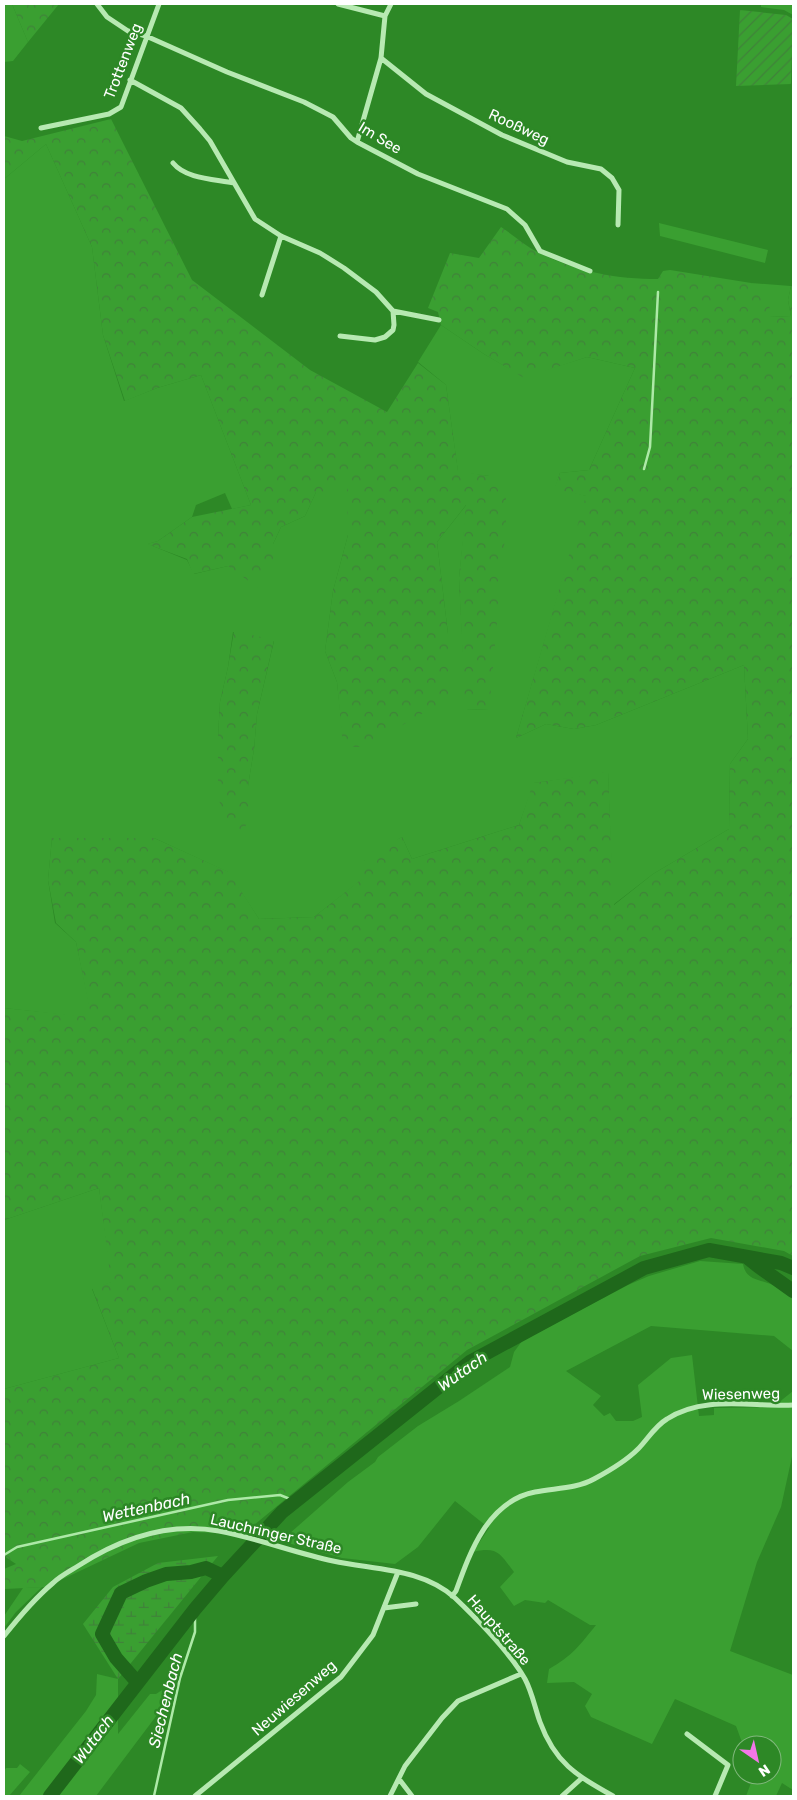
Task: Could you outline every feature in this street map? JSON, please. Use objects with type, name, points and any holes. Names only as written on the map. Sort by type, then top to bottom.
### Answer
[{"type":"street","name":"Im See","points":[[97,4],[107,17],[128,31],[146,36],[227,72],[304,102],[333,117],[351,138],[357,142],[418,174],[507,209],[525,225],[540,251],[590,271]]},
{"type":"street","name":"Trottenweg","points":[[42,128],[109,114],[121,107],[159,4]]},
{"type":"street","points":[[338,4],[385,16]]},
{"type":"street","points":[[357,142],[380,58],[385,16],[391,4]]},
{"type":"street","name":"Rooßweg","points":[[380,58],[426,94],[502,135],[567,162],[601,169],[612,178],[619,190],[618,225]]},
{"type":"street","points":[[130,80],[181,108],[210,141],[255,219],[280,236],[320,254],[344,268],[376,292],[393,311],[439,320]]},
{"type":"street","points":[[173,163],[179,171],[234,183]]},
{"type":"street","points":[[262,294],[280,236]]},
{"type":"street","points":[[340,336],[375,340],[385,337],[394,325],[393,311]]},
{"type":"street","name":"Wiesenweg","points":[[643,1444],[665,1420],[693,1408],[727,1404],[793,1405]]},
{"type":"street","name":"Hauptstraße","points":[[452,1596],[456,1591],[469,1553],[484,1528],[502,1508],[521,1496],[533,1492],[580,1485],[593,1480],[624,1460],[643,1444]]},
{"type":"street","name":"Lauchringer Straße","points":[[4,1636],[26,1608],[54,1582],[109,1547],[142,1535],[164,1530],[204,1529],[232,1534],[309,1556],[398,1572]]},
{"type":"street","name":"Hauptstraße","points":[[398,1572],[421,1577],[452,1596],[496,1640],[521,1674],[530,1691],[547,1740],[557,1755],[582,1778],[612,1796]]},
{"type":"street","name":"Neuwiesenweg","points":[[195,1796],[341,1678],[373,1634],[398,1572]]},
{"type":"street","points":[[384,1608],[416,1604]]},
{"type":"street","points":[[390,1796],[405,1766],[442,1718],[458,1701],[521,1674]]},
{"type":"street","points":[[687,1734],[728,1765],[715,1796]]},
{"type":"street","points":[[562,1796],[582,1778]]},
{"type":"street","points":[[399,1779],[412,1796]]},
{"type":"green space","points":[[4,4],[12,4],[28,42],[13,61],[4,62]]},
{"type":"green space","points":[[12,4],[59,4],[28,42]]},
{"type":"green space","points":[[761,4],[789,4],[793,6],[793,15],[784,10],[761,7]]},
{"type":"green space","points":[[740,10],[786,15],[793,19],[791,84],[736,86]]},
{"type":"green space","points":[[111,119],[192,280],[310,370],[387,412],[418,363],[446,385],[458,471],[489,476],[506,492],[506,525],[489,710],[465,709],[459,578],[466,505],[437,542],[448,634],[448,699],[364,747],[343,747],[337,682],[325,651],[333,591],[348,535],[347,482],[328,497],[316,492],[305,516],[281,527],[273,544],[273,563],[258,588],[228,566],[193,574],[187,559],[147,544],[158,541],[192,517],[251,505],[201,375],[157,388],[125,401],[103,335],[92,247],[46,144],[4,179],[4,136],[22,141]]},
{"type":"green space","points":[[46,144],[92,247],[103,335],[124,401],[157,388],[201,375],[251,505],[232,509],[225,493],[196,505],[192,517],[158,541],[148,544],[187,560],[194,574],[228,566],[273,563],[273,544],[281,527],[305,516],[316,492],[348,481],[348,535],[333,591],[325,651],[337,682],[344,747],[448,634],[437,542],[467,504],[459,578],[466,709],[489,710],[489,476],[458,472],[446,385],[418,362],[441,325],[484,354],[524,377],[587,357],[635,368],[589,470],[560,473],[555,488],[587,496],[516,738],[546,724],[574,729],[596,725],[744,665],[748,739],[730,764],[729,829],[653,874],[613,905],[608,773],[534,783],[519,825],[412,859],[402,837],[364,861],[364,878],[314,917],[259,919],[228,872],[154,838],[52,838],[48,880],[55,923],[76,942],[92,1018],[4,1008],[4,179]],"holes":[[[233,632],[274,641],[257,714],[248,786],[218,796],[220,702]]]},
{"type":"green space","points":[[659,223],[768,250],[765,263],[660,236]]},
{"type":"green space","points":[[501,227],[539,253],[583,270],[627,278],[658,279],[663,271],[670,270],[751,283],[769,297],[770,317],[791,316],[788,300],[791,286],[793,286],[793,1256],[784,1251],[711,1238],[640,1256],[467,1350],[243,1534],[193,1532],[139,1543],[46,1587],[4,1589],[4,1569],[16,1564],[4,1556],[4,1389],[119,1358],[92,1288],[111,1282],[99,1188],[4,1220],[4,1008],[91,1017],[76,942],[56,923],[48,880],[52,838],[154,838],[229,872],[259,919],[314,917],[363,878],[364,861],[370,853],[402,837],[412,859],[519,825],[533,783],[608,772],[614,905],[653,874],[729,829],[730,764],[748,739],[744,665],[596,725],[574,729],[546,724],[516,738],[586,496],[554,489],[560,473],[589,470],[635,368],[587,357],[524,378],[441,325],[438,312],[428,308],[450,253],[479,258]]},
{"type":"green space","points":[[751,283],[791,286],[788,300],[791,316],[770,317]]},
{"type":"green space","points":[[234,631],[274,640],[257,714],[248,786],[249,821],[242,831],[224,818],[218,796],[220,702]]},
{"type":"green space","points":[[99,1188],[112,1282],[92,1289],[119,1358],[4,1389],[4,1220]]},
{"type":"green space","points":[[700,1261],[743,1264],[750,1277],[776,1286],[793,1299],[793,1351],[774,1336],[651,1326],[566,1371],[601,1396],[593,1405],[604,1416],[610,1413],[616,1421],[633,1421],[642,1417],[638,1385],[671,1358],[692,1355],[699,1416],[714,1415],[714,1408],[773,1407],[793,1391],[793,1452],[781,1507],[757,1562],[730,1651],[793,1675],[793,1790],[782,1783],[782,1735],[739,1735],[736,1726],[675,1699],[652,1744],[591,1717],[585,1706],[592,1694],[574,1682],[547,1683],[549,1669],[575,1650],[596,1625],[590,1625],[548,1600],[545,1603],[525,1600],[514,1606],[500,1587],[514,1572],[498,1553],[488,1550],[473,1552],[489,1528],[455,1501],[418,1547],[395,1564],[342,1558],[281,1541],[348,1482],[418,1426],[510,1367],[514,1352],[522,1341],[628,1285],[649,1276]]},
{"type":"green space","points":[[218,1556],[118,1679],[83,1624],[113,1587],[158,1563]]},
{"type":"green space","points":[[42,1587],[16,1612],[4,1628],[4,1616],[23,1588]]},
{"type":"green space","points":[[97,1674],[118,1679],[118,1734],[150,1694],[156,1694],[162,1690],[166,1696],[163,1707],[96,1796],[19,1796],[86,1711],[96,1695]]},
{"type":"green space","points":[[20,1764],[30,1772],[9,1796],[4,1796],[4,1771],[6,1768],[17,1768]]},
{"type":"green space","points":[[750,1785],[781,1785],[776,1796],[746,1796]]},
{"type":"waterway","points":[[644,469],[650,447],[658,292]]},
{"type":"waterway","name":"Wutach","points":[[50,1796],[195,1609],[282,1512],[470,1362],[644,1268],[709,1250],[781,1263],[793,1268]]},
{"type":"waterway","name":"Wutach","points":[[748,1258],[793,1291]]},
{"type":"waterway","name":"Wettenbach","points":[[4,1555],[17,1547],[228,1500],[280,1495],[295,1501]]},
{"type":"waterway","name":"Wutach","points":[[137,1682],[116,1658],[102,1634],[121,1593],[166,1574],[191,1572],[206,1568],[223,1576]]},
{"type":"waterway","name":"Siechenbach","points":[[154,1796],[180,1678],[195,1632],[195,1609]]}]
